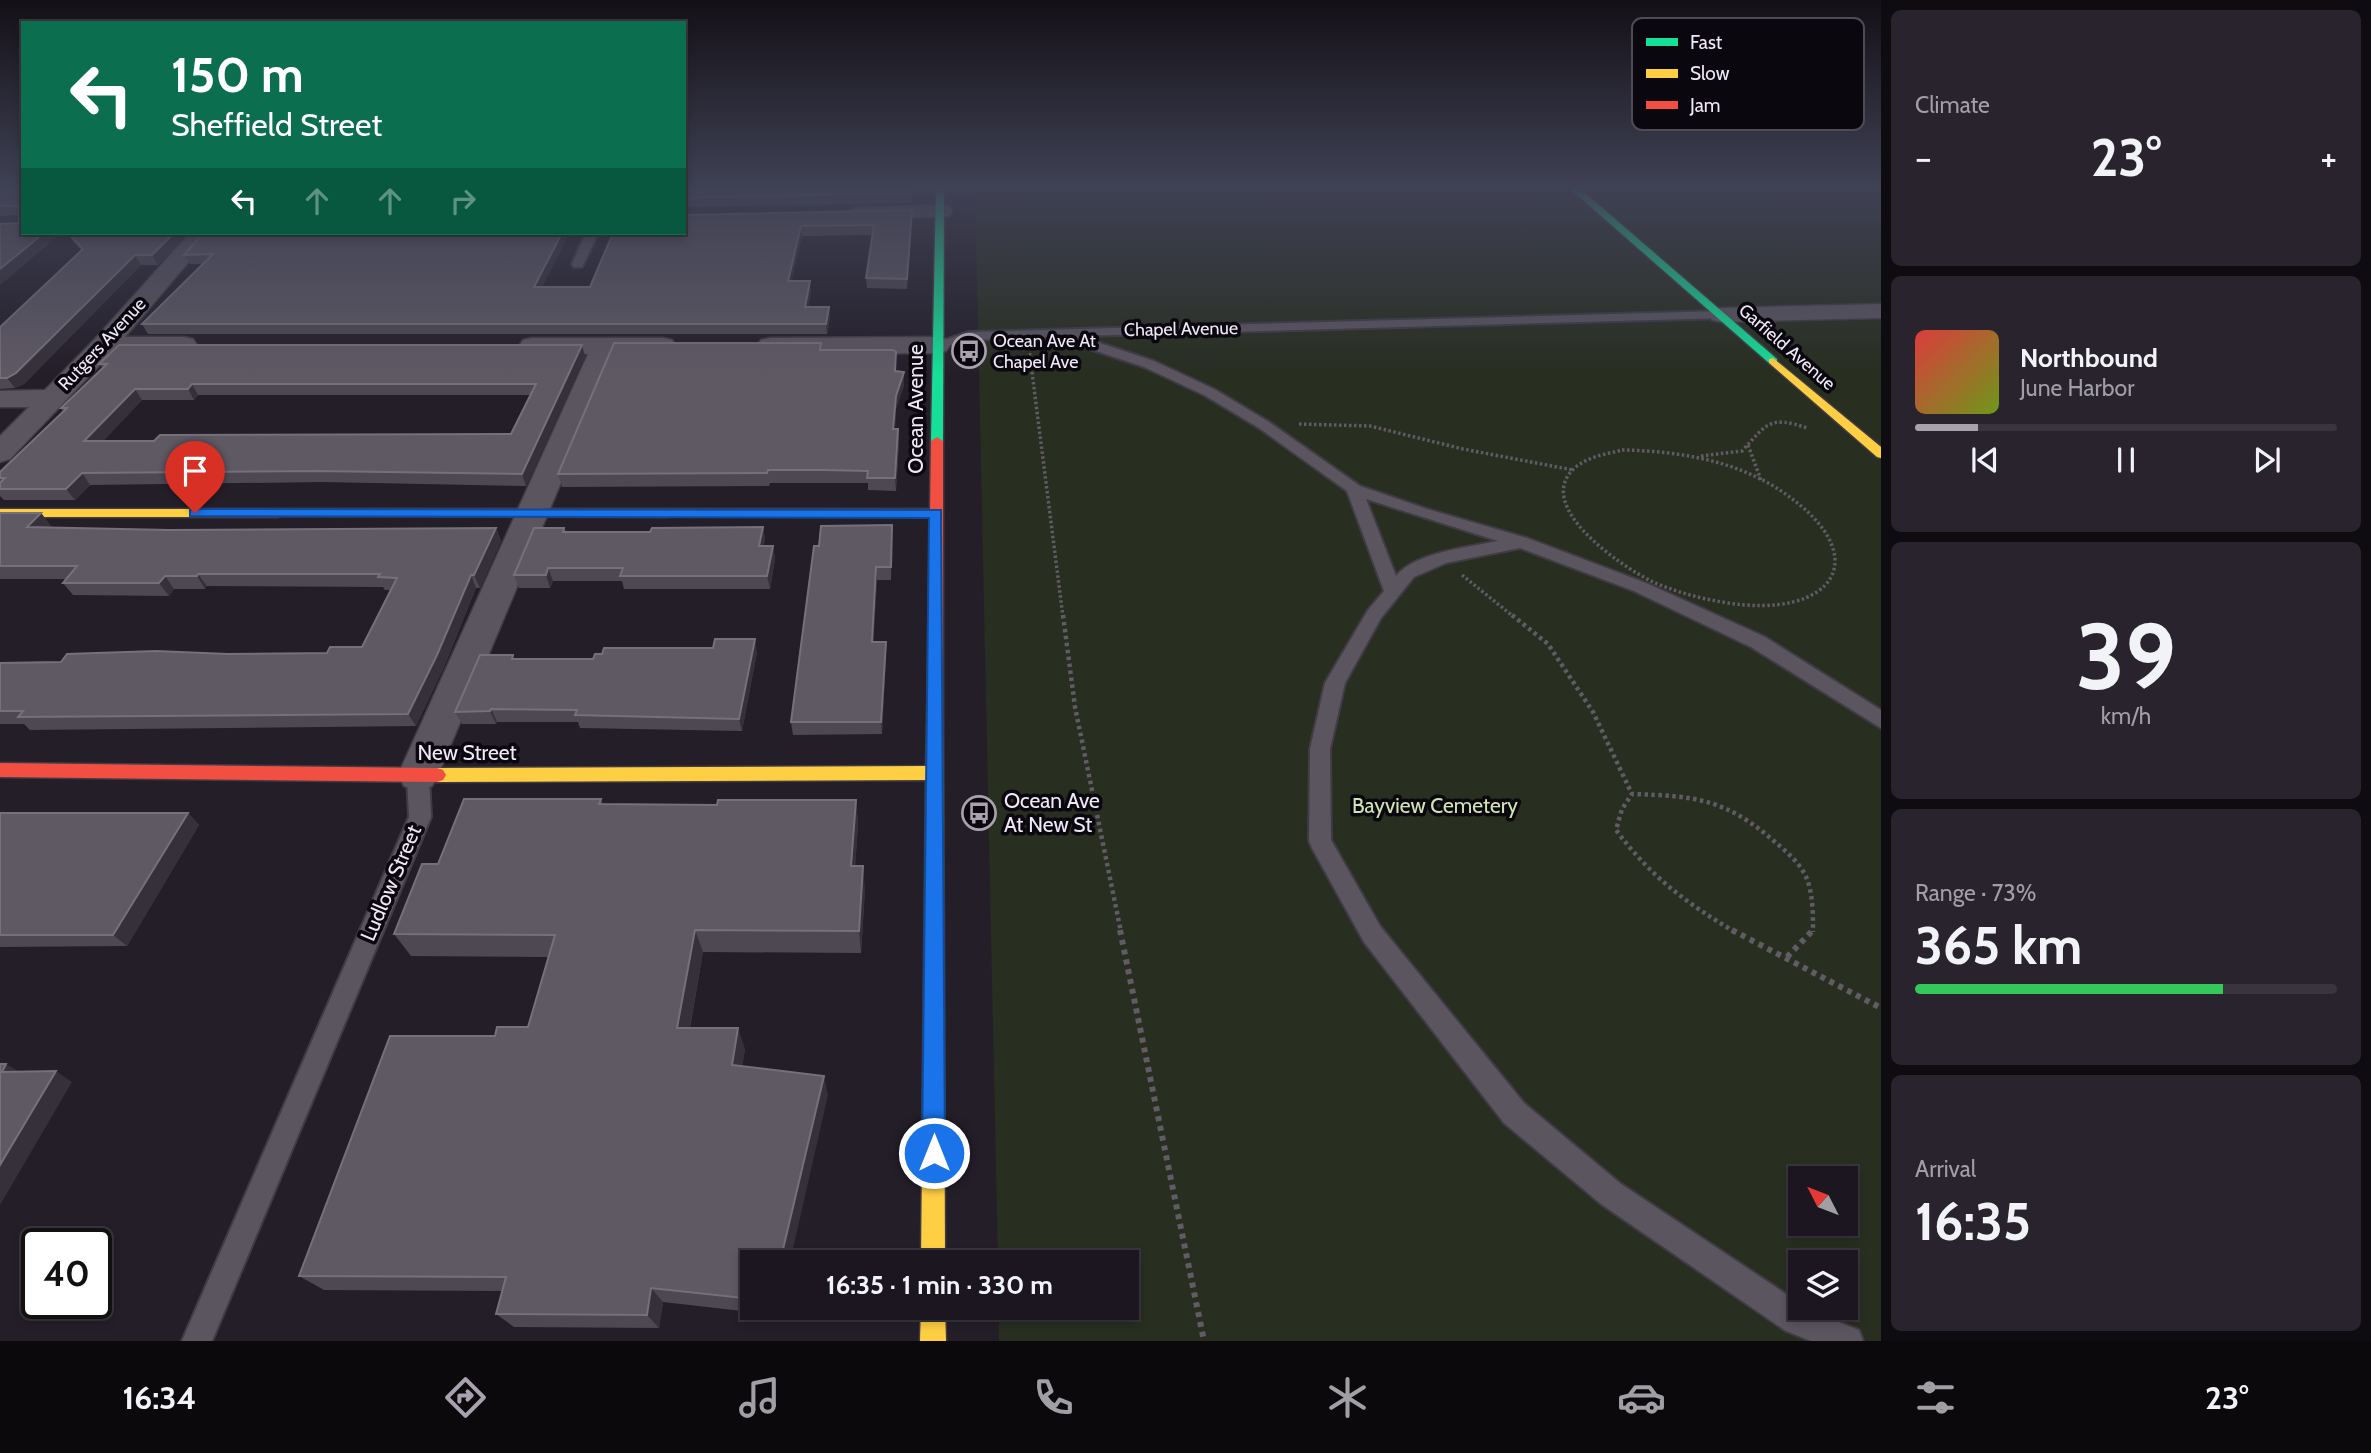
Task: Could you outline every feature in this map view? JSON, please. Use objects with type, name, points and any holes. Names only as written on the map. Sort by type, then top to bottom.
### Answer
[{"type":"street","name":"Rutgers Avenue","points":[[0,453],[104,345],[188,249]]},
{"type":"street","name":"Ocean Avenue","points":[[933,1250],[934,773],[940,249]]},
{"type":"street","name":"Garfield Avenue","points":[[1644,249],[1881,454]]},
{"type":"street","name":"Chapel Avenue","points":[[1721,315],[1881,311]]},
{"type":"street","points":[[104,345],[215,345]]},
{"type":"street","name":"Chapel Avenue","points":[[742,346],[937,345]]},
{"type":"street","points":[[508,346],[687,346]]},
{"type":"street","name":"Ludlow Street","points":[[418,775],[605,346]]},
{"type":"street","points":[[0,399],[51,398]]},
{"type":"street","points":[[0,513],[936,513]]},
{"type":"street","name":"New Street","points":[[0,770],[418,775],[934,773]]},
{"type":"street","points":[[933,1320],[933,1341]]},
{"type":"lane","points":[[578,264],[585,249]]},
{"type":"lane","name":"Chapel Avenue","points":[[937,345],[969,336],[1721,315]]},
{"type":"lane","points":[[1055,333],[1149,364],[1209,392],[1264,425],[1354,489],[1421,513],[1521,542],[1640,587],[1758,642],[1881,720]]},
{"type":"lane","points":[[1354,489],[1393,592]]},
{"type":"lane","points":[[1521,542],[1442,558],[1408,573],[1374,614],[1335,684],[1320,750],[1320,841],[1372,934],[1514,1113],[1611,1194],[1797,1320],[1848,1341]]},
{"type":"lane","name":"Ludlow Street","points":[[197,1341],[420,817],[418,775]]},
{"type":"path","points":[[1029,335],[1076,707],[1204,1341]]},
{"type":"path","points":[[1696,456],[1742,451],[1767,424],[1787,421],[1811,430]]},
{"type":"path","points":[[1264,425],[1321,423],[1370,426],[1463,449],[1573,470]]},
{"type":"path","points":[[1748,445],[1761,480]]},
{"type":"path","points":[[1622,450],[1657,450],[1696,456],[1736,469],[1761,480],[1806,508],[1828,533],[1839,557],[1835,579],[1816,595],[1784,604],[1743,605],[1697,597],[1652,580],[1613,559],[1585,535],[1568,510],[1564,488],[1573,470],[1593,457],[1622,450]]},
{"type":"path","points":[[1442,558],[1548,644],[1593,712],[1632,794]]},
{"type":"path","points":[[1632,794],[1622,809],[1616,830],[1630,854],[1701,913],[1881,1008]]},
{"type":"path","points":[[1632,794],[1673,796],[1720,804],[1774,840],[1806,876],[1812,907],[1813,932],[1787,957]]},
{"type":"green space","name":"Bayview Cemetery","points":[[976,249],[1881,249],[1881,304],[1136,330],[1881,313],[1881,1341],[999,1341],[999,1320],[1139,1320],[1139,1250],[998,1250]]},
{"type":"building","points":[[0,249],[25,249],[0,269]]},
{"type":"building","points":[[83,249],[158,249],[152,255],[135,255],[16,373],[0,378],[0,327]]},
{"type":"building","points":[[190,249],[554,249],[534,287],[590,287],[606,249],[796,249],[788,281],[810,281],[805,307],[829,307],[826,324],[142,324],[213,254],[184,255]]},
{"type":"building","points":[[870,249],[909,249],[907,279],[866,278]]},
{"type":"building","points":[[614,343],[821,343],[820,350],[893,350],[896,352],[895,371],[904,372],[896,396],[893,429],[898,429],[895,478],[867,478],[868,471],[824,470],[768,470],[767,473],[558,474]]},
{"type":"building","points":[[119,345],[582,345],[522,474],[316,471],[82,473],[66,489],[0,489],[0,483],[5,478],[0,478],[0,472],[67,408],[61,408],[107,364],[99,364]],"holes":[[[192,384],[536,384],[511,434],[160,435],[154,441],[84,441],[135,389],[188,389]]]},
{"type":"building","points":[[0,513],[41,513],[27,527],[169,530],[496,528],[474,575],[471,575],[408,714],[18,717],[23,711],[0,711],[0,663],[61,662],[67,654],[156,651],[228,654],[327,653],[330,647],[362,647],[397,578],[378,577],[380,574],[198,574],[165,576],[159,583],[63,583],[77,566],[0,566]]},
{"type":"building","points":[[892,525],[891,567],[876,567],[872,642],[886,642],[881,722],[791,722],[814,546],[819,546],[821,526]]},
{"type":"building","points":[[763,527],[759,546],[773,546],[767,576],[620,576],[623,568],[548,568],[546,575],[514,575],[534,528],[564,528],[563,532],[650,532],[652,528]]},
{"type":"building","points":[[715,639],[755,639],[739,719],[575,715],[577,710],[491,709],[455,712],[480,655],[513,655],[512,659],[593,659],[595,654],[602,654],[604,648],[713,648]]},
{"type":"building","points":[[464,799],[601,799],[599,804],[717,805],[718,800],[856,800],[851,866],[863,866],[859,931],[695,930],[677,1028],[738,1028],[732,1065],[824,1076],[783,1250],[740,1250],[740,1298],[651,1288],[647,1315],[496,1314],[506,1277],[299,1276],[390,1036],[495,1036],[497,1027],[528,1027],[555,935],[394,934],[422,864],[438,864]]},
{"type":"building","points":[[0,813],[188,813],[113,935],[0,935]]},
{"type":"building","points":[[0,1064],[6,1064],[2,1072],[56,1071],[0,1165]]},
{"type":"traffic: fast","points":[[937,441],[939,249]]},
{"type":"traffic: fast","points":[[1643,249],[1773,361]]},
{"type":"traffic: fast","points":[[278,513],[667,513]]},
{"type":"traffic: slow","points":[[1773,361],[1881,454]]},
{"type":"traffic: slow","points":[[0,513],[278,513]]},
{"type":"traffic: slow","points":[[667,513],[936,513]]},
{"type":"traffic: slow","points":[[933,1250],[935,727]]},
{"type":"traffic: slow","points":[[437,775],[935,773]]},
{"type":"traffic: slow","points":[[933,1320],[933,1341]]},
{"type":"traffic: jam","points":[[935,727],[937,441]]},
{"type":"traffic: jam","points":[[0,770],[437,775]]},
{"type":"place","name":"Ocean Ave At Chapel Ave","points":[[969,351]]},
{"type":"place","name":"Ocean Ave At New St","points":[[979,813]]},
{"type":"route","points":[[195,513],[936,513],[934,1153]]}]
